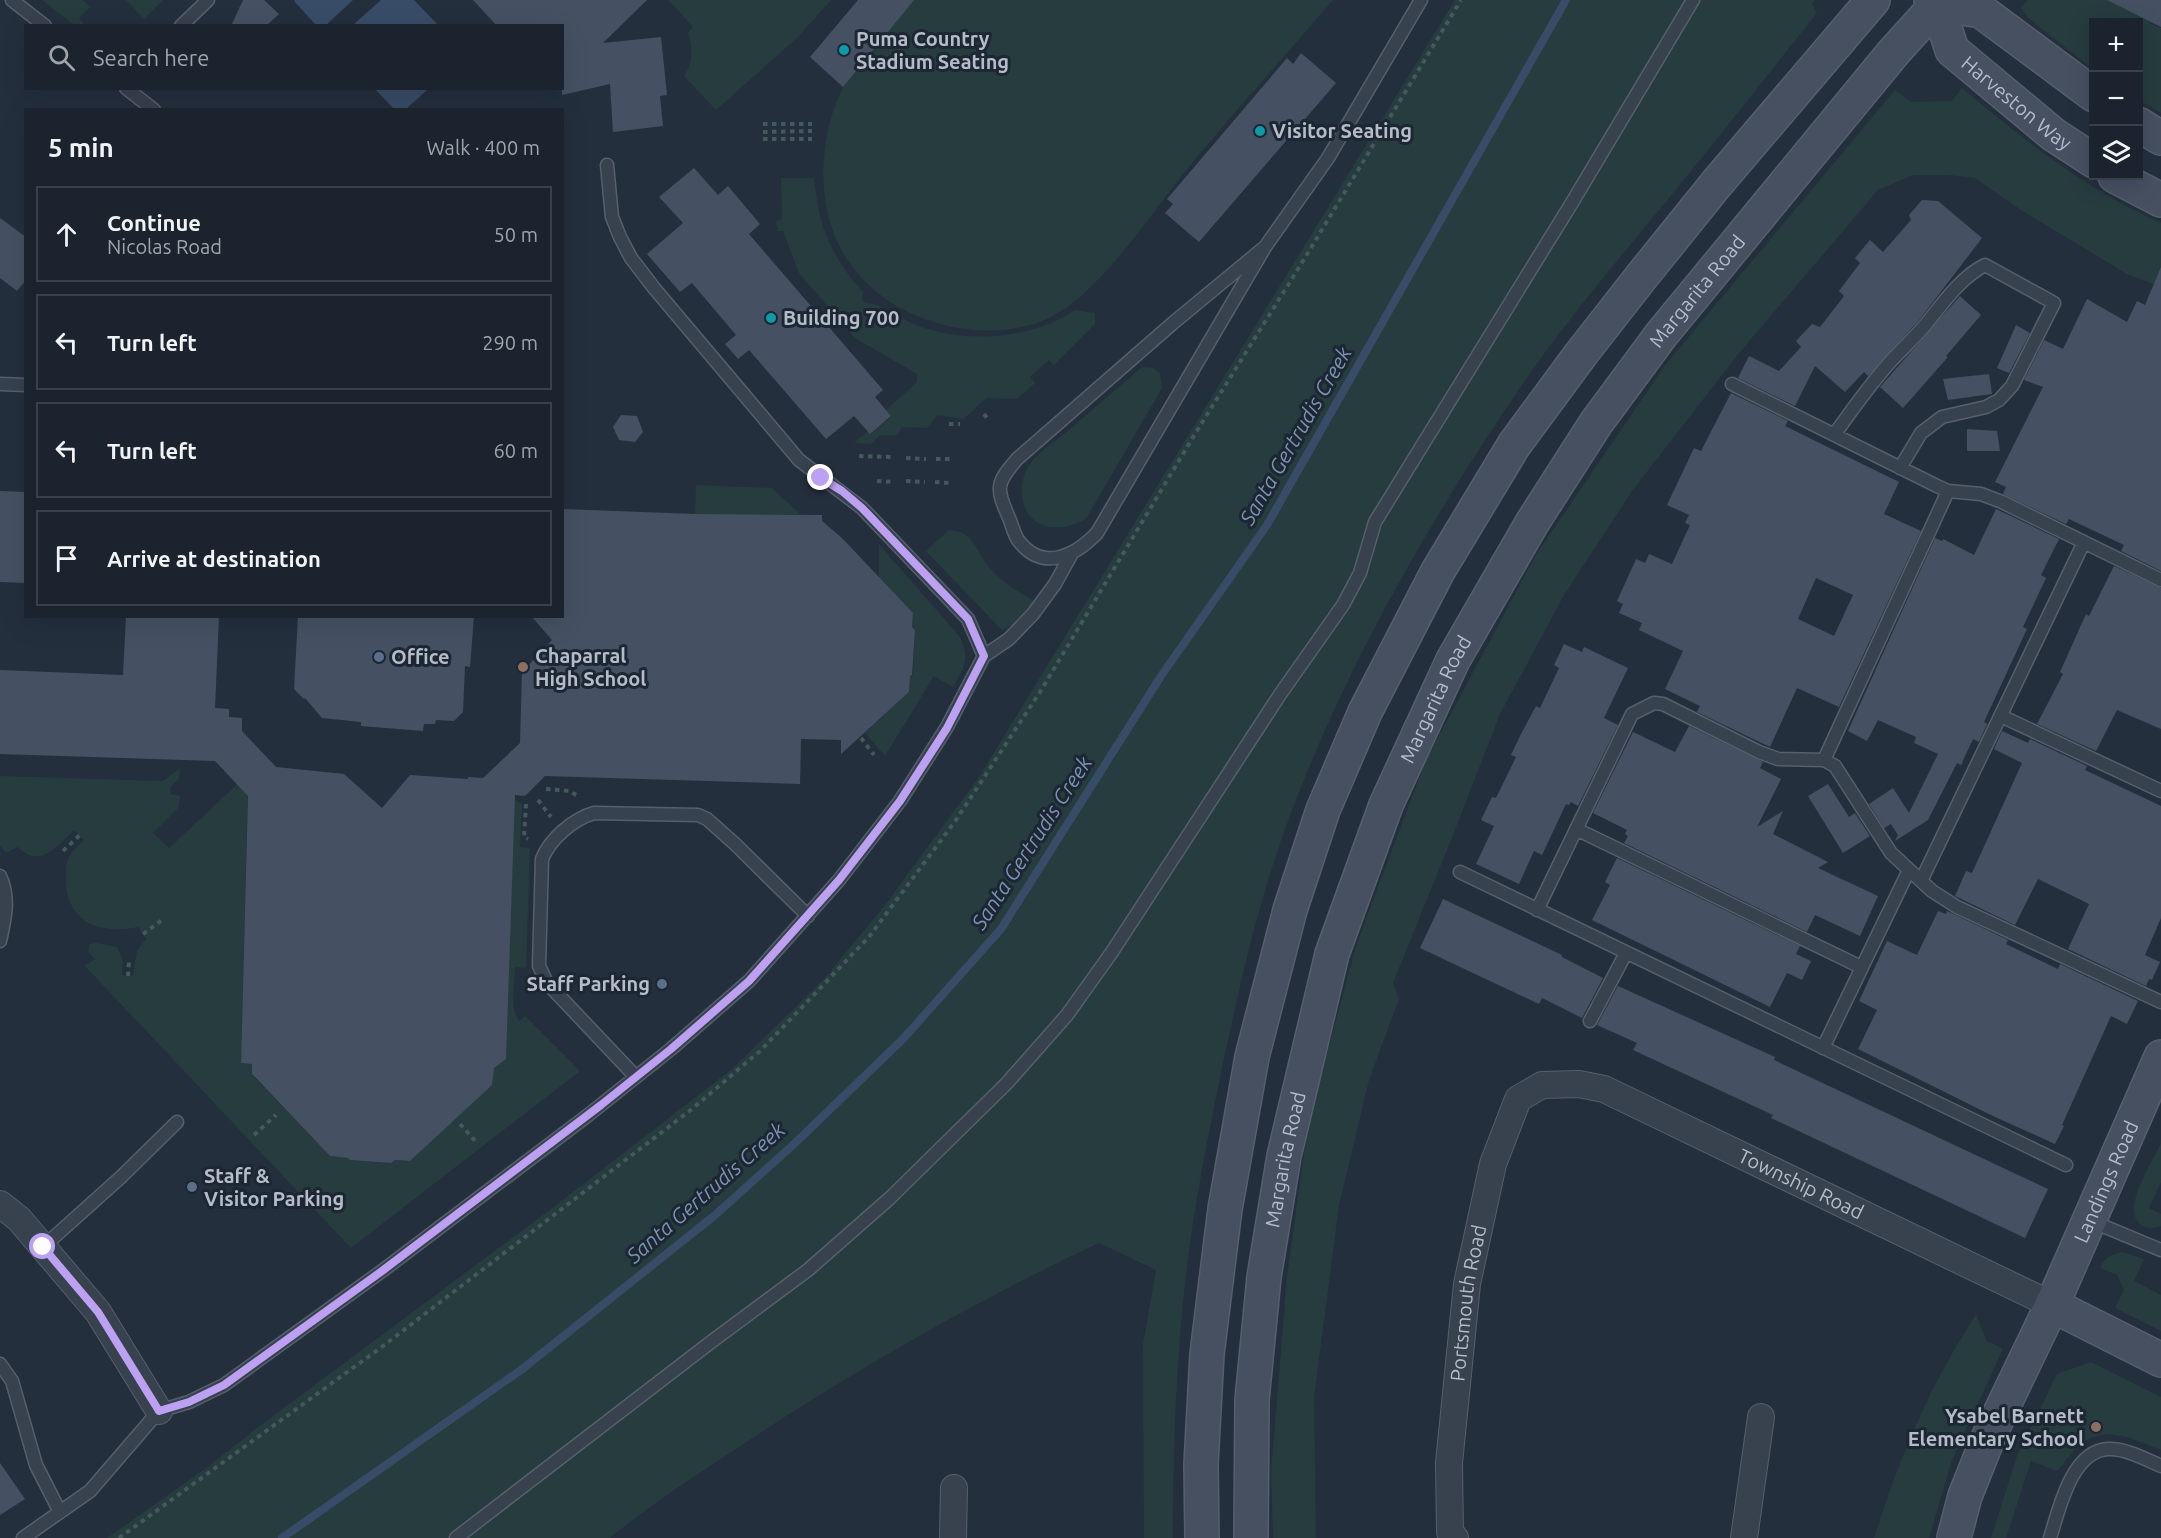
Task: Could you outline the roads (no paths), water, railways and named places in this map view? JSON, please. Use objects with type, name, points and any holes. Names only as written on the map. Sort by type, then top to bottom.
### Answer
[{"type":"main road","points":[[1202,1538],[1202,1464],[1207,1354],[1225,1209],[1252,1057],[1290,910],[1323,810],[1365,712],[1437,572],[1514,445],[1635,285],[1873,0]]},
{"type":"main road","points":[[1936,2],[1981,11],[2089,91]]},
{"type":"main road","name":"Harveston Way","points":[[1936,2],[1952,50],[2054,135],[2089,158]]},
{"type":"main road","name":"Margarita Road","points":[[1251,1538],[1252,1400],[1264,1277],[1284,1156],[1332,954],[1386,805],[1453,660],[1532,524],[1596,423],[1661,335],[1936,2]]},
{"type":"main road","points":[[2142,126],[2161,138]]},
{"type":"main road","points":[[2123,180],[2161,200]]},
{"type":"main road","name":"Landings Road","points":[[1954,1538],[1965,1496],[1989,1436],[2052,1305],[2161,1057]]},
{"type":"main road","points":[[2052,1305],[2161,1360]]},
{"type":"street","name":"Township Road","points":[[1542,1085],[1580,1084],[1604,1089],[2052,1305]]},
{"type":"street","name":"Portsmouth Road","points":[[1455,1538],[1450,1532],[1449,1463],[1467,1284],[1498,1153],[1518,1099],[1542,1085]]},
{"type":"street","points":[[0,1204],[19,1219],[98,1312],[159,1411]]},
{"type":"street","points":[[1744,1538],[1761,1417]]},
{"type":"street","points":[[953,1538],[954,1488]]},
{"type":"lane","points":[[12,0],[42,24]]},
{"type":"lane","points":[[184,24],[208,0]]},
{"type":"lane","points":[[1265,247],[1173,323],[1034,444],[1017,459],[1007,472],[1000,485],[1001,498],[1017,539],[1036,555],[1052,559],[1071,555],[1087,544],[1097,533],[1265,247],[1328,158],[1421,0]]},
{"type":"lane","points":[[456,1538],[808,1270],[890,1198],[1007,1083],[1067,1015],[1112,952],[1281,693],[1343,604],[1360,573],[1375,522],[1567,211],[1693,0]]},
{"type":"lane","points":[[129,90],[151,108]]},
{"type":"lane","points":[[607,165],[612,217],[631,258],[654,288],[799,460],[862,508],[968,619],[984,656]]},
{"type":"lane","points":[[1834,435],[1864,393],[1958,285],[1978,268],[1985,265],[2054,303],[2012,386],[1999,400],[1986,407],[1942,417],[1921,433],[1900,468]]},
{"type":"lane","points":[[0,384],[24,384]]},
{"type":"lane","points":[[1732,384],[1948,491],[1981,494],[2002,502],[2161,580]]},
{"type":"lane","points":[[1824,760],[1948,491]]},
{"type":"lane","points":[[1921,882],[2084,542]]},
{"type":"lane","points":[[23,1538],[90,1491],[159,1411],[189,1402],[224,1385],[382,1271],[636,1077],[749,981],[808,916],[900,801],[947,728],[984,656],[1009,639],[1033,614],[1055,584],[1071,555]]},
{"type":"lane","points":[[1537,910],[1632,714],[1654,703],[1663,704],[1759,752],[1778,759],[1824,760],[1835,766],[1891,853],[1932,891],[1957,907],[2161,1002]]},
{"type":"lane","points":[[2001,716],[2161,791]]},
{"type":"lane","points":[[636,1077],[547,983],[539,966],[542,859],[547,847],[581,816],[594,813],[698,815],[707,819],[735,844],[808,916]]},
{"type":"lane","points":[[1576,829],[1861,967]]},
{"type":"lane","points":[[1823,1048],[1909,870]]},
{"type":"lane","points":[[1460,872],[2066,1165]]},
{"type":"lane","points":[[0,876],[6,903],[0,941]]},
{"type":"lane","points":[[1590,1022],[1626,953]]},
{"type":"lane","points":[[43,1247],[121,1177],[177,1122]]},
{"type":"lane","points":[[2090,1221],[2161,1250]]},
{"type":"lane","points":[[0,1364],[12,1381],[36,1465],[60,1512]]},
{"type":"lane","points":[[2050,1538],[2069,1480],[2092,1454],[2106,1449],[2120,1450],[2161,1466]]},
{"type":"water","points":[[353,0],[327,24],[315,24],[294,1]]},
{"type":"water","points":[[381,0],[414,0],[437,24],[354,24]]},
{"type":"water","points":[[376,90],[427,90],[407,108],[393,108]]},
{"type":"waterway","name":"Santa Gertrudis Creek","points":[[282,1538],[521,1370],[714,1216],[793,1145],[903,1039],[1001,929],[1161,676],[1267,525],[1566,0]]},
{"type":"place","name":"Puma Country Stadium Seating","points":[[844,50]]},
{"type":"place","name":"Visitor Seating","points":[[1260,131]]},
{"type":"place","name":"Building 700","points":[[771,318]]},
{"type":"place","name":"Office","points":[[379,657]]},
{"type":"place","name":"Chaparral High School","points":[[523,667]]},
{"type":"place","name":"Staff Parking","points":[[662,984]]},
{"type":"place","name":"Staff & Visitor Parking","points":[[192,1187]]},
{"type":"place","name":"Ysabel Barnett Elementary School","points":[[2096,1427]]}]
